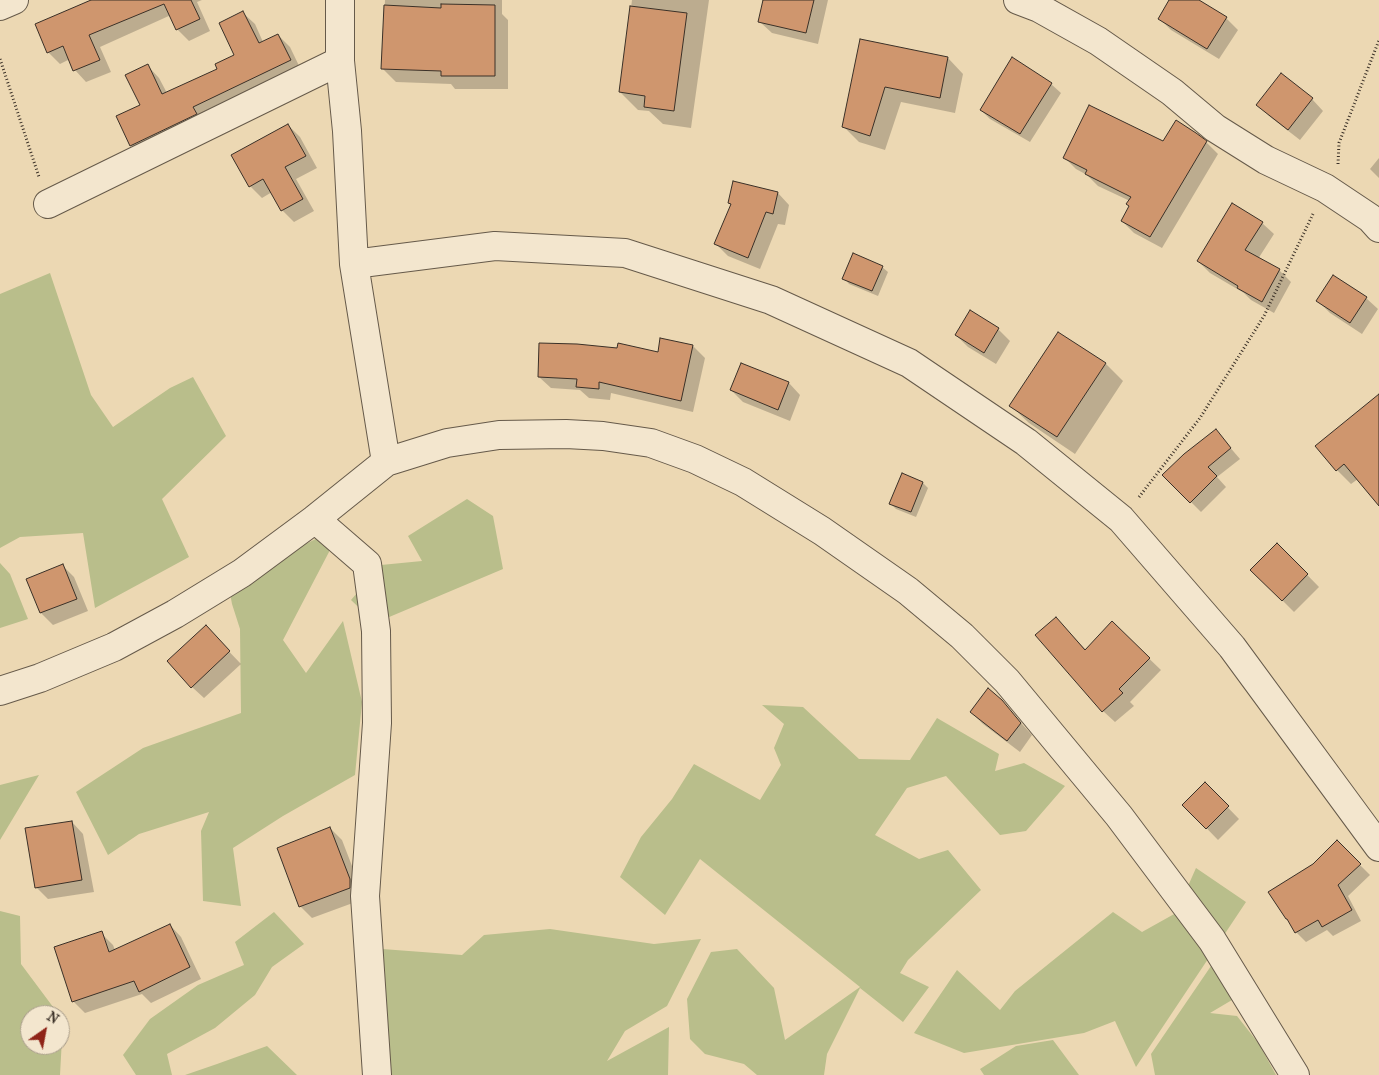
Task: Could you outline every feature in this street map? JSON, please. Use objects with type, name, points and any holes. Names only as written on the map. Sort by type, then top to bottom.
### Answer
[{"type":"street","points":[[0,6],[14,0]]},
{"type":"street","points":[[340,0],[340,60],[347,130],[354,264],[386,462]]},
{"type":"street","points":[[1018,0],[1039,8],[1098,41],[1172,92],[1215,128],[1266,160],[1325,188],[1370,218],[1379,228]]},
{"type":"street","points":[[48,204],[340,60]]},
{"type":"street","points":[[354,264],[495,246],[626,253],[771,300],[909,363],[1026,442],[1121,519],[1232,647],[1379,847]]},
{"type":"street","points":[[0,690],[40,678],[114,647],[166,619],[242,573],[315,519],[386,462],[447,443],[499,435],[566,434],[603,436],[651,443],[695,459],[743,482],[822,531],[908,591],[962,636],[1007,681],[1119,816],[1212,940],[1295,1075]]},
{"type":"street","points":[[315,519],[367,564],[376,630],[377,723],[365,896],[377,1075]]},
{"type":"path","points":[[1121,519],[1200,418],[1264,316],[1325,188],[1338,167],[1339,143],[1379,40]]},
{"type":"path","points":[[0,59],[48,204]]},
{"type":"green space","points":[[50,273],[91,395],[113,427],[170,388],[193,377],[226,436],[162,499],[189,557],[95,608],[83,533],[20,537],[0,548],[0,294]]},
{"type":"green space","points":[[467,499],[493,516],[503,569],[375,623],[351,600],[381,565],[422,561],[408,536]]},
{"type":"green space","points":[[330,532],[329,552],[283,640],[306,673],[343,621],[362,702],[355,775],[283,816],[233,848],[241,906],[203,901],[201,831],[209,812],[139,834],[108,855],[76,792],[143,748],[241,713],[240,629],[232,604],[228,582]]},
{"type":"green space","points":[[0,563],[10,574],[28,619],[0,628]]},
{"type":"green space","points":[[762,705],[803,707],[859,759],[910,760],[937,718],[999,754],[995,771],[1024,763],[1065,786],[1026,831],[1000,835],[946,776],[907,788],[875,835],[919,859],[948,850],[981,890],[908,960],[900,973],[929,987],[903,1022],[860,988],[827,1054],[824,1075],[757,1075],[744,1064],[705,1054],[690,1039],[687,999],[711,952],[737,949],[774,988],[785,1040],[860,987],[700,859],[665,915],[620,877],[641,837],[672,799],[694,764],[760,800],[781,765],[774,748],[784,724]]},
{"type":"green space","points":[[39,775],[0,840],[0,785]]},
{"type":"green space","points":[[1196,868],[1246,902],[1136,1067],[1115,1021],[1084,1033],[964,1053],[914,1033],[957,970],[1000,1010],[1015,991],[1113,912],[1142,932],[1176,913]]},
{"type":"green space","points":[[0,911],[20,916],[21,964],[52,1005],[20,1005],[20,1055],[61,1055],[60,1075],[0,1075]]},
{"type":"green space","points":[[274,912],[304,944],[272,967],[255,995],[215,1028],[167,1054],[172,1075],[136,1075],[123,1055],[150,1019],[198,985],[244,965],[235,942]]},
{"type":"green space","points":[[550,929],[654,944],[701,939],[667,1006],[625,1031],[607,1061],[669,1027],[668,1075],[389,1075],[369,948],[462,955],[484,935]]},
{"type":"green space","points":[[1211,966],[1232,1000],[1210,1013],[1237,1016],[1259,1044],[1276,1075],[1155,1075],[1151,1054]]},
{"type":"green space","points":[[1053,1040],[1079,1075],[984,1075],[980,1069],[1016,1046]]},
{"type":"green space","points":[[267,1046],[297,1075],[185,1075],[217,1064]]},
{"type":"building","points":[[91,0],[191,0],[200,19],[176,30],[164,4],[89,35],[100,60],[73,71],[63,46],[47,53],[35,24]]},
{"type":"building","points":[[763,0],[814,0],[806,33],[758,22]]},
{"type":"building","points":[[1169,0],[1199,0],[1227,17],[1207,49],[1158,19]]},
{"type":"building","points":[[441,4],[495,5],[495,76],[441,76],[441,71],[381,69],[384,5],[441,8]]},
{"type":"building","points":[[630,6],[687,13],[674,111],[644,107],[645,96],[619,92]]},
{"type":"building","points":[[243,11],[259,43],[278,34],[291,60],[193,107],[197,114],[130,146],[116,116],[140,105],[125,75],[148,64],[162,94],[217,69],[215,64],[234,55],[219,23]]},
{"type":"building","points":[[860,39],[948,57],[940,98],[885,87],[870,136],[842,127]]},
{"type":"building","points":[[1012,57],[1052,83],[1020,134],[980,110]]},
{"type":"building","points":[[1281,73],[1313,98],[1288,130],[1256,105]]},
{"type":"building","points":[[1089,105],[1163,141],[1176,120],[1207,141],[1150,237],[1121,221],[1129,206],[1126,204],[1131,197],[1085,174],[1087,170],[1063,158]]},
{"type":"building","points":[[288,124],[306,156],[285,167],[303,199],[281,211],[263,179],[249,187],[231,155]]},
{"type":"building","points":[[733,181],[778,192],[773,214],[766,212],[748,258],[714,244],[731,204],[728,203]]},
{"type":"building","points":[[1232,203],[1263,222],[1245,250],[1280,269],[1262,302],[1197,261]]},
{"type":"building","points":[[853,253],[883,266],[872,291],[842,279]]},
{"type":"building","points":[[1333,275],[1367,297],[1350,323],[1316,301]]},
{"type":"building","points":[[970,310],[999,328],[984,353],[955,335]]},
{"type":"building","points":[[1058,332],[1106,363],[1057,437],[1009,406]]},
{"type":"building","points":[[660,338],[693,345],[681,401],[599,382],[599,389],[576,387],[577,379],[538,377],[539,343],[617,348],[618,343],[658,352]]},
{"type":"building","points":[[741,363],[789,382],[778,410],[730,390]]},
{"type":"building","points":[[1379,394],[1379,506],[1344,464],[1336,471],[1315,446]]},
{"type":"building","points":[[1216,429],[1231,448],[1208,467],[1217,476],[1190,503],[1162,475],[1184,454]]},
{"type":"building","points":[[902,473],[923,482],[911,512],[889,504]]},
{"type":"building","points":[[1277,543],[1308,574],[1282,601],[1250,570]]},
{"type":"building","points":[[63,564],[77,599],[40,613],[26,579]]},
{"type":"building","points":[[1056,617],[1085,650],[1112,621],[1150,658],[1119,689],[1123,693],[1102,712],[1035,635]]},
{"type":"building","points":[[206,625],[230,651],[191,688],[167,661]]},
{"type":"building","points":[[988,688],[1002,700],[1021,723],[1007,741],[970,712]]},
{"type":"building","points":[[1205,782],[1229,806],[1206,829],[1182,805]]},
{"type":"building","points":[[72,821],[82,880],[35,888],[25,828]]},
{"type":"building","points":[[330,827],[350,879],[350,888],[299,907],[277,848]]},
{"type":"building","points":[[1337,840],[1361,864],[1338,885],[1352,910],[1322,927],[1318,920],[1295,933],[1268,892],[1313,864]]},
{"type":"building","points":[[170,924],[190,967],[139,992],[134,981],[72,1002],[54,947],[102,931],[109,952]]}]
